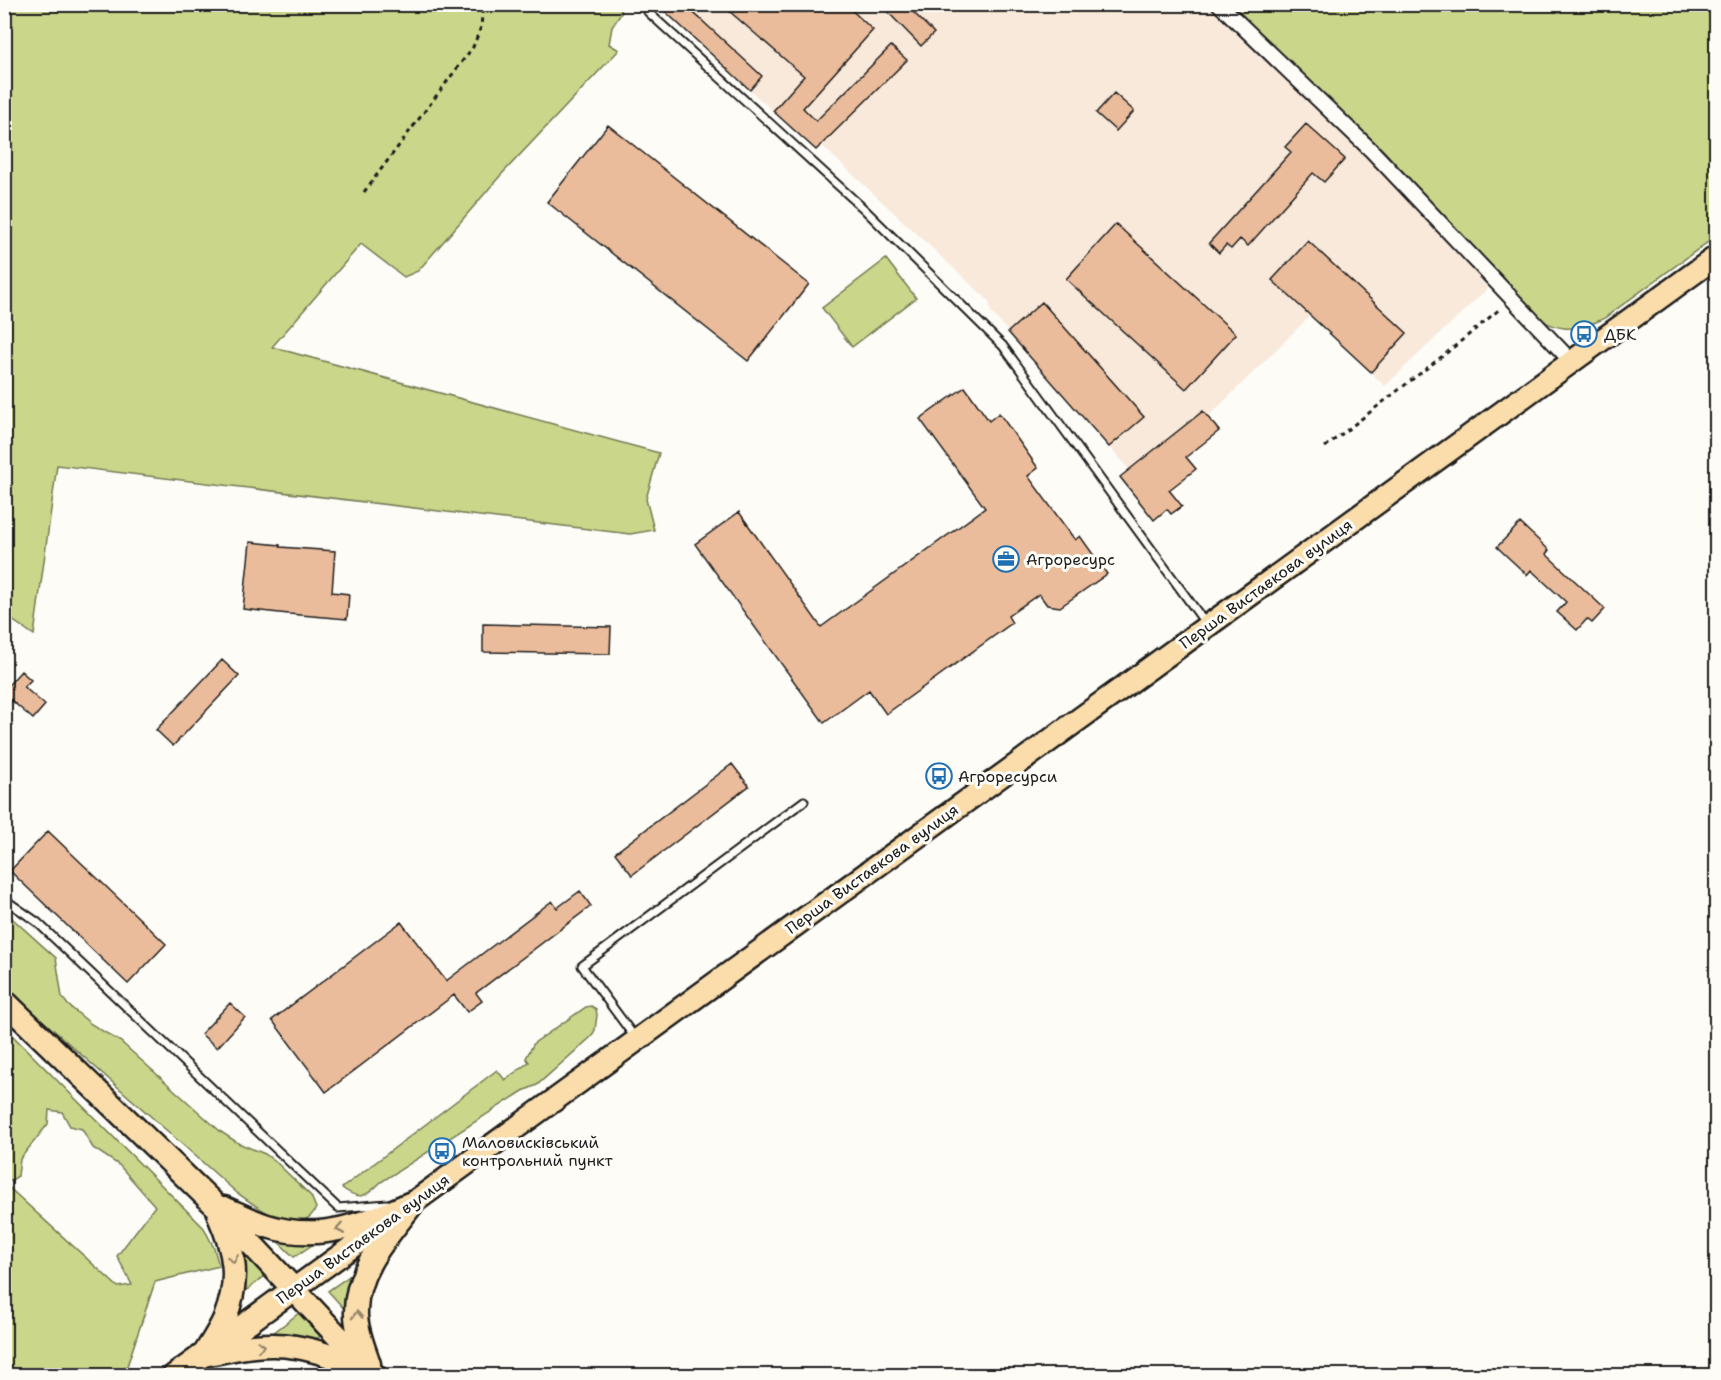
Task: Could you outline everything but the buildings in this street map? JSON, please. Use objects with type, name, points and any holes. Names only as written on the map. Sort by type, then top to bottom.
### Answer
[{"type":"highway","points":[[4,1001],[214,1204],[373,1373]]},
{"type":"highway","points":[[214,1204],[268,1226],[287,1231],[318,1233],[366,1223],[414,1202]]},
{"type":"highway","points":[[373,1373],[360,1336],[356,1311],[360,1281],[376,1252],[414,1202]]},
{"type":"highway","points":[[204,1355],[225,1319],[235,1270],[230,1240],[214,1204]]},
{"type":"highway","name":"Перша Виставкова вулиця","points":[[174,1376],[294,1288]]},
{"type":"highway","points":[[204,1355],[263,1345],[295,1346],[319,1352],[373,1373]]},
{"type":"main road","name":"Перша Виставкова вулиця","points":[[294,1288],[638,1041],[1716,257]]},
{"type":"street","points":[[1219,4],[1372,151],[1572,362]]},
{"type":"lane","points":[[648,12],[864,209],[1003,346],[1207,626]]},
{"type":"lane","points":[[638,1041],[582,966],[804,801]]},
{"type":"lane","points":[[4,899],[37,922],[338,1208],[414,1202]]},
{"type":"path","points":[[364,192],[473,46],[481,27],[483,4]]},
{"type":"path","points":[[1325,447],[1512,299]]},
{"type":"shaded area","points":[[657,5],[1209,5],[1376,166],[1490,286],[1385,386],[1310,316],[1208,417],[1219,431],[1186,456],[1196,469],[1170,490],[1182,506],[1171,514],[1167,510],[1154,520],[1120,477],[1129,469],[991,312],[989,301],[821,145],[773,111]]},
{"type":"green space","points":[[4,5],[617,5],[622,12],[612,27],[609,44],[619,50],[500,176],[418,271],[404,277],[361,244],[272,347],[659,453],[646,499],[654,530],[630,534],[57,465],[34,635],[5,615]]},
{"type":"green space","points":[[1228,5],[1716,5],[1716,236],[1603,319],[1574,328],[1548,324],[1531,312],[1384,151]]},
{"type":"green space","points":[[886,259],[916,298],[852,347],[822,308]]},
{"type":"green space","points":[[4,911],[56,958],[62,997],[68,1005],[91,1024],[121,1042],[221,1132],[238,1143],[265,1154],[277,1163],[311,1196],[316,1208],[309,1217],[299,1221],[288,1221],[254,1205],[236,1192],[5,987]]},
{"type":"green space","points":[[591,1006],[596,1009],[597,1015],[595,1030],[591,1037],[537,1085],[523,1091],[381,1182],[367,1194],[358,1196],[342,1188],[497,1070],[505,1080],[529,1062],[526,1058],[534,1043],[586,1007]]},
{"type":"green space","points":[[4,1027],[204,1228],[214,1248],[219,1266],[155,1282],[127,1366],[116,1375],[5,1375]],"holes":[[[49,1110],[62,1112],[70,1126],[82,1129],[93,1148],[119,1165],[155,1206],[117,1256],[132,1285],[118,1287],[5,1184],[18,1176],[20,1159],[48,1124]]]},
{"type":"green space","points":[[267,1231],[324,1237],[294,1257]]},
{"type":"green space","points":[[240,1249],[265,1276],[243,1293]]},
{"type":"green space","points":[[358,1270],[347,1312],[328,1291]]},
{"type":"green space","points":[[299,1313],[320,1336],[318,1338],[268,1337]]},
{"type":"place","name":"ДБК","points":[[1584,334]]},
{"type":"place","name":"Агроресурс","points":[[1006,559]]},
{"type":"place","name":"Агроресурси","points":[[939,776]]},
{"type":"place","name":"Маловисківський контрольний пункт","points":[[442,1151]]}]
